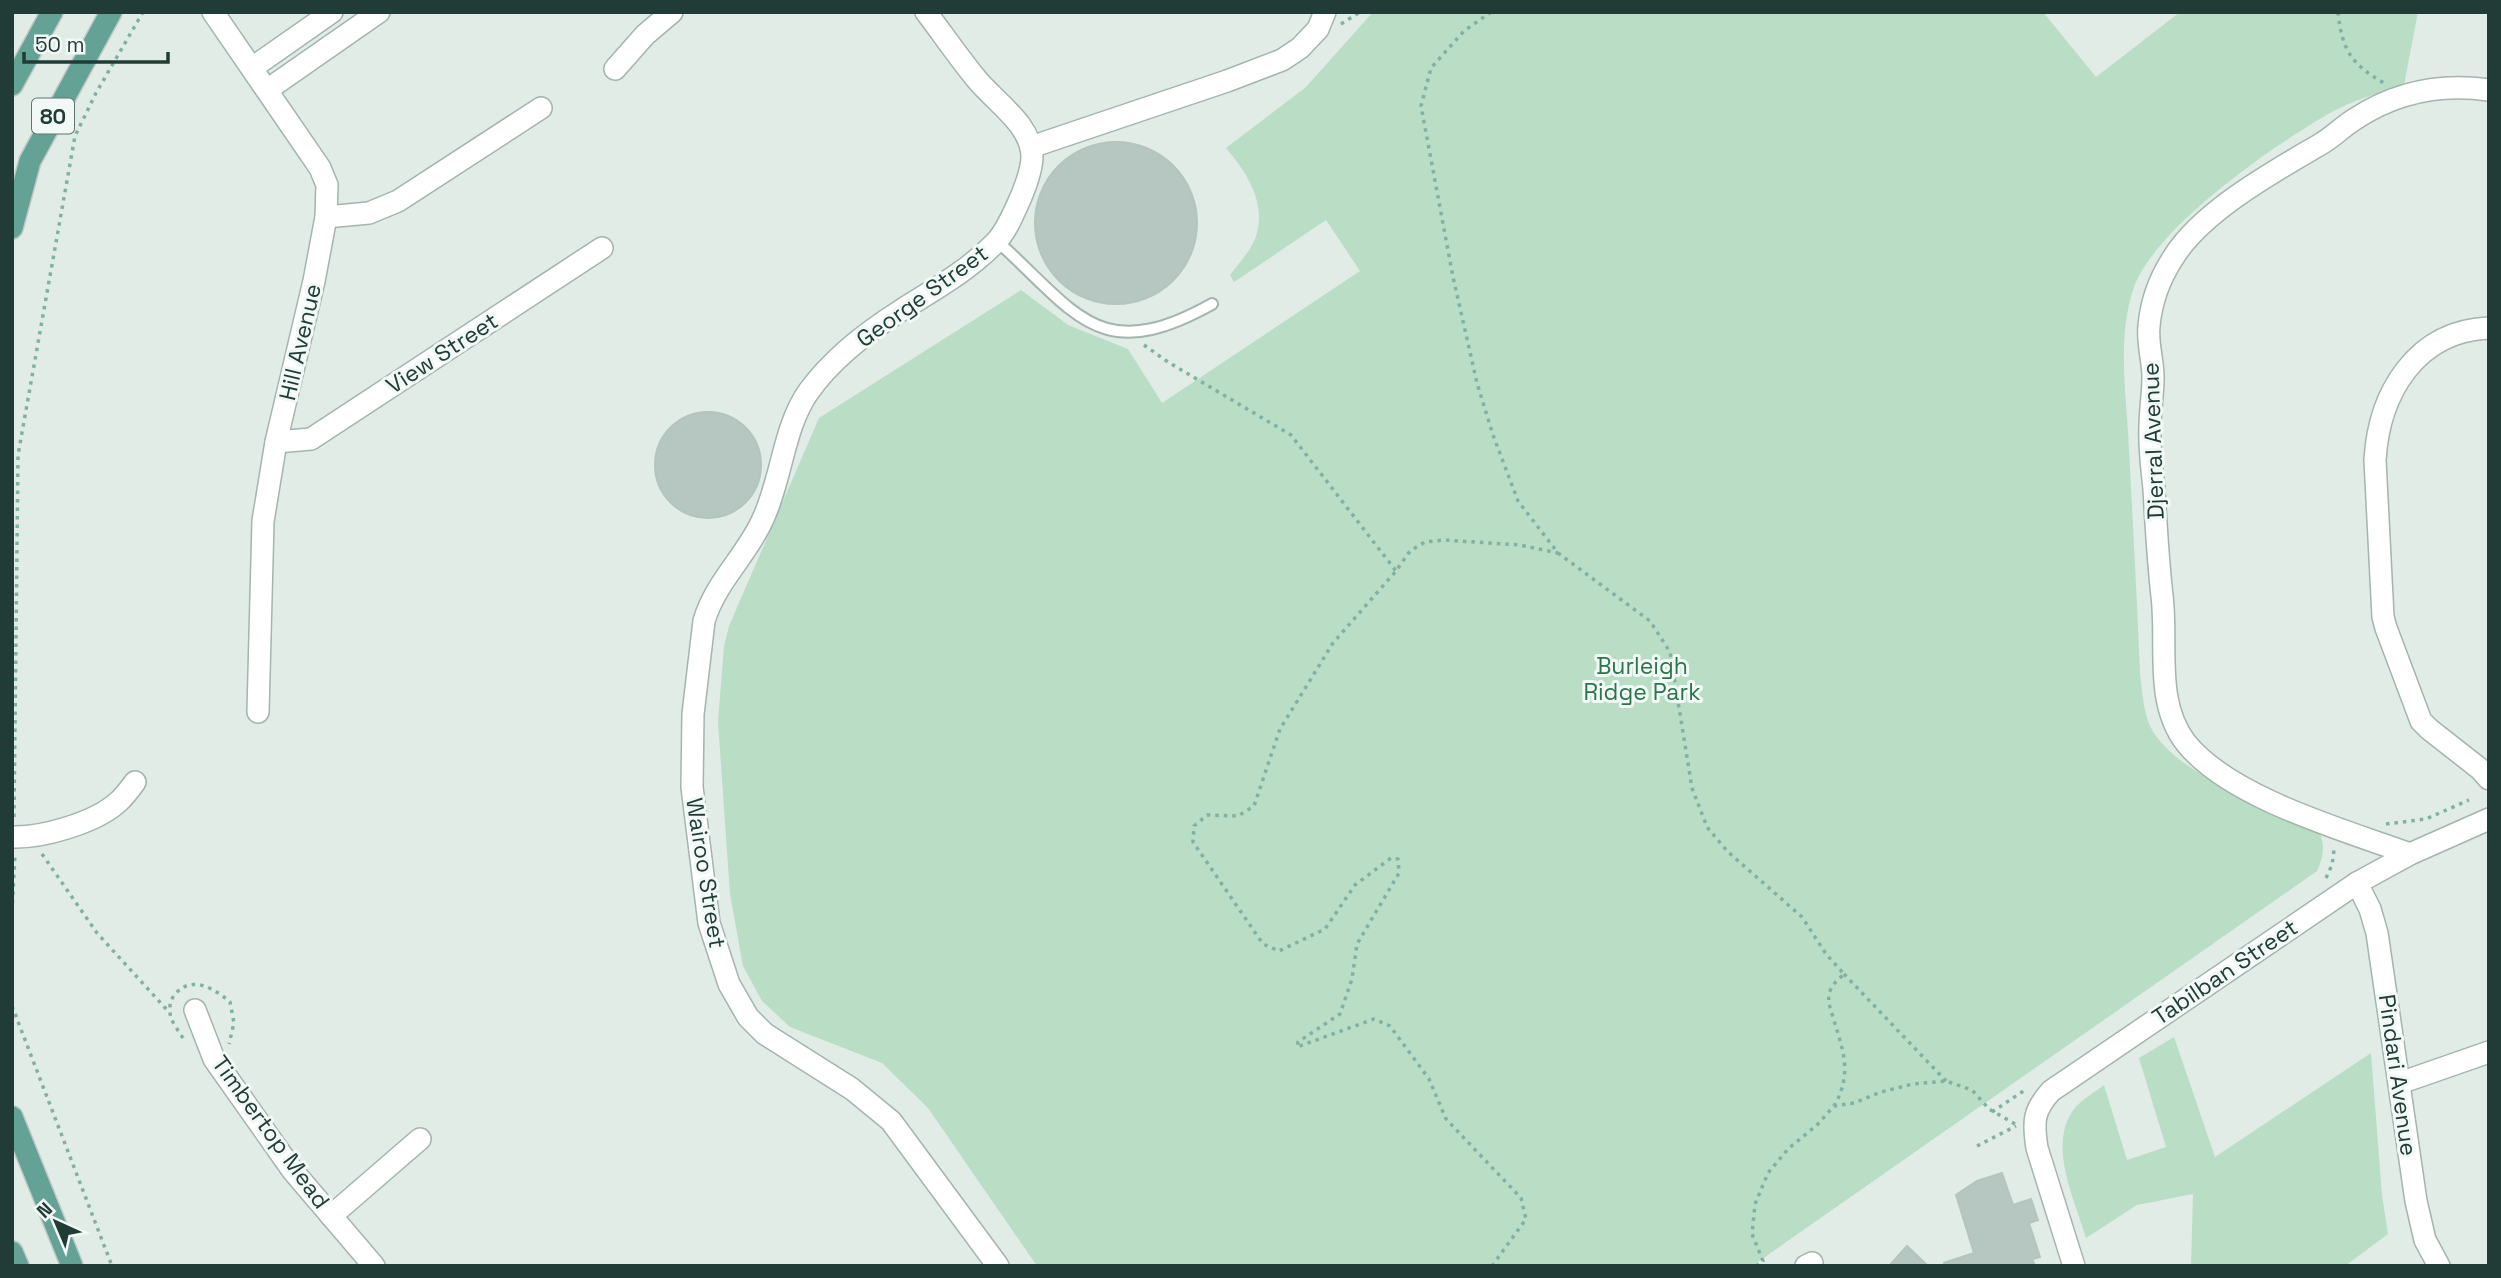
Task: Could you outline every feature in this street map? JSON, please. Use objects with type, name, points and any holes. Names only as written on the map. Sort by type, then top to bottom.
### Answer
[{"type":"main road","name":"80","points":[[12,85],[52,12]]},
{"type":"main road","name":"80","points":[[12,228],[30,161],[111,12]]},
{"type":"main road","points":[[12,1117],[72,1266]]},
{"type":"main road","points":[[12,1252],[18,1266]]},
{"type":"street","name":"Hill Avenue","points":[[213,12],[324,175],[328,192],[314,281],[276,442],[263,521],[258,712]]},
{"type":"street","points":[[252,68],[332,12]]},
{"type":"street","points":[[267,90],[379,12]]},
{"type":"street","points":[[615,69],[645,35],[672,12]]},
{"type":"street","points":[[926,12],[974,77],[1017,123],[1031,147],[1282,60],[1300,48],[1318,29],[1325,12]]},
{"type":"street","name":"Djerral Avenue","points":[[2410,854],[2312,818],[2244,788],[2212,769],[2198,757],[2174,724],[2166,687],[2165,632],[2158,567],[2150,429],[2153,377],[2148,328],[2160,284],[2173,258],[2202,225],[2233,200],[2284,165],[2323,143],[2353,120],[2398,96],[2432,88],[2489,90]]},
{"type":"street","points":[[326,217],[369,213],[398,201],[541,107]]},
{"type":"street","name":"George Street","points":[[723,581],[763,520],[774,492],[797,410],[809,391],[852,346],[971,265],[997,241],[1026,186],[1031,164],[1031,147]]},
{"type":"street","name":"View Street","points":[[276,442],[311,439],[602,248]]},
{"type":"street","points":[[2489,328],[2462,331],[2448,337],[2422,355],[2400,377],[2385,404],[2376,442],[2375,460],[2383,617],[2386,628],[2421,721],[2489,779]]},
{"type":"street","name":"Wairoo Street","points":[[723,581],[708,607],[698,656],[693,714],[692,787],[709,923],[729,984],[748,1017],[765,1034],[852,1089],[891,1121],[998,1266]]},
{"type":"street","points":[[18,837],[88,820],[117,803],[135,782]]},
{"type":"street","name":"Tabilban Street","points":[[2026,1120],[2052,1091],[2357,883],[2410,854],[2489,819]]},
{"type":"street","name":"Pindari Avenue","points":[[2357,883],[2370,909],[2377,933],[2416,1201],[2425,1240],[2439,1266]]},
{"type":"street","name":"Timbertop Mead","points":[[195,1010],[214,1059],[293,1171],[374,1266]]},
{"type":"street","points":[[2400,1083],[2489,1052]]},
{"type":"street","points":[[2026,1120],[2074,1266]]},
{"type":"street","name":"Timbertop Mead","points":[[331,1216],[419,1139]]},
{"type":"lane","points":[[997,241],[1028,269],[1048,292],[1098,328],[1129,334],[1155,330],[1183,320],[1212,304]]},
{"type":"path","points":[[12,912],[18,837],[18,455],[75,136],[96,93],[143,12]]},
{"type":"path","points":[[1491,12],[1464,31],[1431,68],[1421,106],[1453,277],[1477,383],[1518,501],[1558,553],[1650,621],[1670,652],[1692,788],[1707,827],[1727,851],[1802,917],[1826,954],[1946,1081]]},
{"type":"path","points":[[2338,12],[2342,39],[2350,57],[2365,72],[2392,88],[2398,96]]},
{"type":"path","points":[[1129,334],[1168,362],[1291,435],[1396,571]]},
{"type":"path","points":[[1492,1266],[1526,1219],[1521,1198],[1446,1119],[1429,1079],[1390,1026],[1374,1019],[1297,1048],[1298,1042],[1340,1014],[1352,979],[1357,944],[1399,873],[1398,859],[1391,858],[1355,885],[1325,929],[1279,951],[1263,944],[1193,842],[1194,826],[1207,815],[1238,816],[1254,806],[1280,729],[1333,643],[1396,571],[1410,551],[1425,542],[1483,542],[1558,553]]},
{"type":"path","points":[[2384,824],[2426,819],[2469,800]]},
{"type":"path","points":[[18,837],[97,933],[170,1013]]},
{"type":"path","points":[[1756,1266],[1763,1261],[1752,1234],[1755,1204],[1768,1173],[1787,1149],[1817,1125],[1834,1106],[1843,1090],[1846,1072],[1843,1047],[1829,1005],[1829,993],[1833,984],[1844,974]]},
{"type":"path","points":[[12,1006],[112,1266]]},
{"type":"path","points":[[1834,1106],[1854,1103],[1881,1092],[1913,1084],[1946,1081],[1972,1090],[1992,1112],[2026,1120]]},
{"type":"path","points":[[1992,1112],[2023,1091]]},
{"type":"path","points":[[1977,1146],[2026,1120]]},
{"type":"green space","name":"Burleigh Ridge Park","points":[[1373,12],[2043,12],[2096,77],[2180,12],[2418,12],[2404,85],[2348,104],[2306,127],[2249,166],[2191,214],[2146,264],[2134,287],[2125,327],[2124,368],[2140,673],[2150,726],[2162,743],[2179,759],[2201,774],[2250,800],[2317,828],[2323,850],[2317,871],[1752,1266],[1037,1266],[928,1108],[882,1063],[790,1027],[762,1001],[743,966],[730,894],[718,722],[724,646],[729,626],[819,418],[1021,290],[1068,325],[1128,349],[1162,403],[1360,271],[1326,220],[1234,282],[1230,275],[1253,244],[1259,214],[1248,179],[1226,148],[1306,87]]},
{"type":"green space","points":[[2174,1037],[2215,1157],[2371,1053],[2382,1195],[2388,1234],[2345,1266],[2191,1266],[2193,1194],[2137,1205],[2086,1238],[2070,1190],[2063,1156],[2066,1123],[2084,1099],[2104,1085],[2127,1160],[2166,1147],[2139,1058]]},
{"type":"building","points":[[1116,142],[1147,148],[1173,166],[1191,192],[1197,223],[1191,254],[1173,280],[1147,298],[1116,304],[1085,298],[1059,280],[1041,254],[1035,223],[1041,192],[1059,166],[1085,148]]},
{"type":"building","points":[[708,412],[728,416],[746,427],[757,445],[761,465],[757,485],[746,503],[728,514],[708,518],[688,514],[670,503],[659,485],[655,465],[659,445],[670,427],[688,416]]},
{"type":"building","points":[[2002,1173],[2013,1205],[2031,1199],[2038,1220],[2029,1223],[2040,1257],[2032,1259],[2035,1266],[1945,1266],[1944,1263],[1974,1253],[1956,1195],[1977,1181]]},
{"type":"building","points":[[1907,1246],[1928,1266],[1889,1266]]}]
